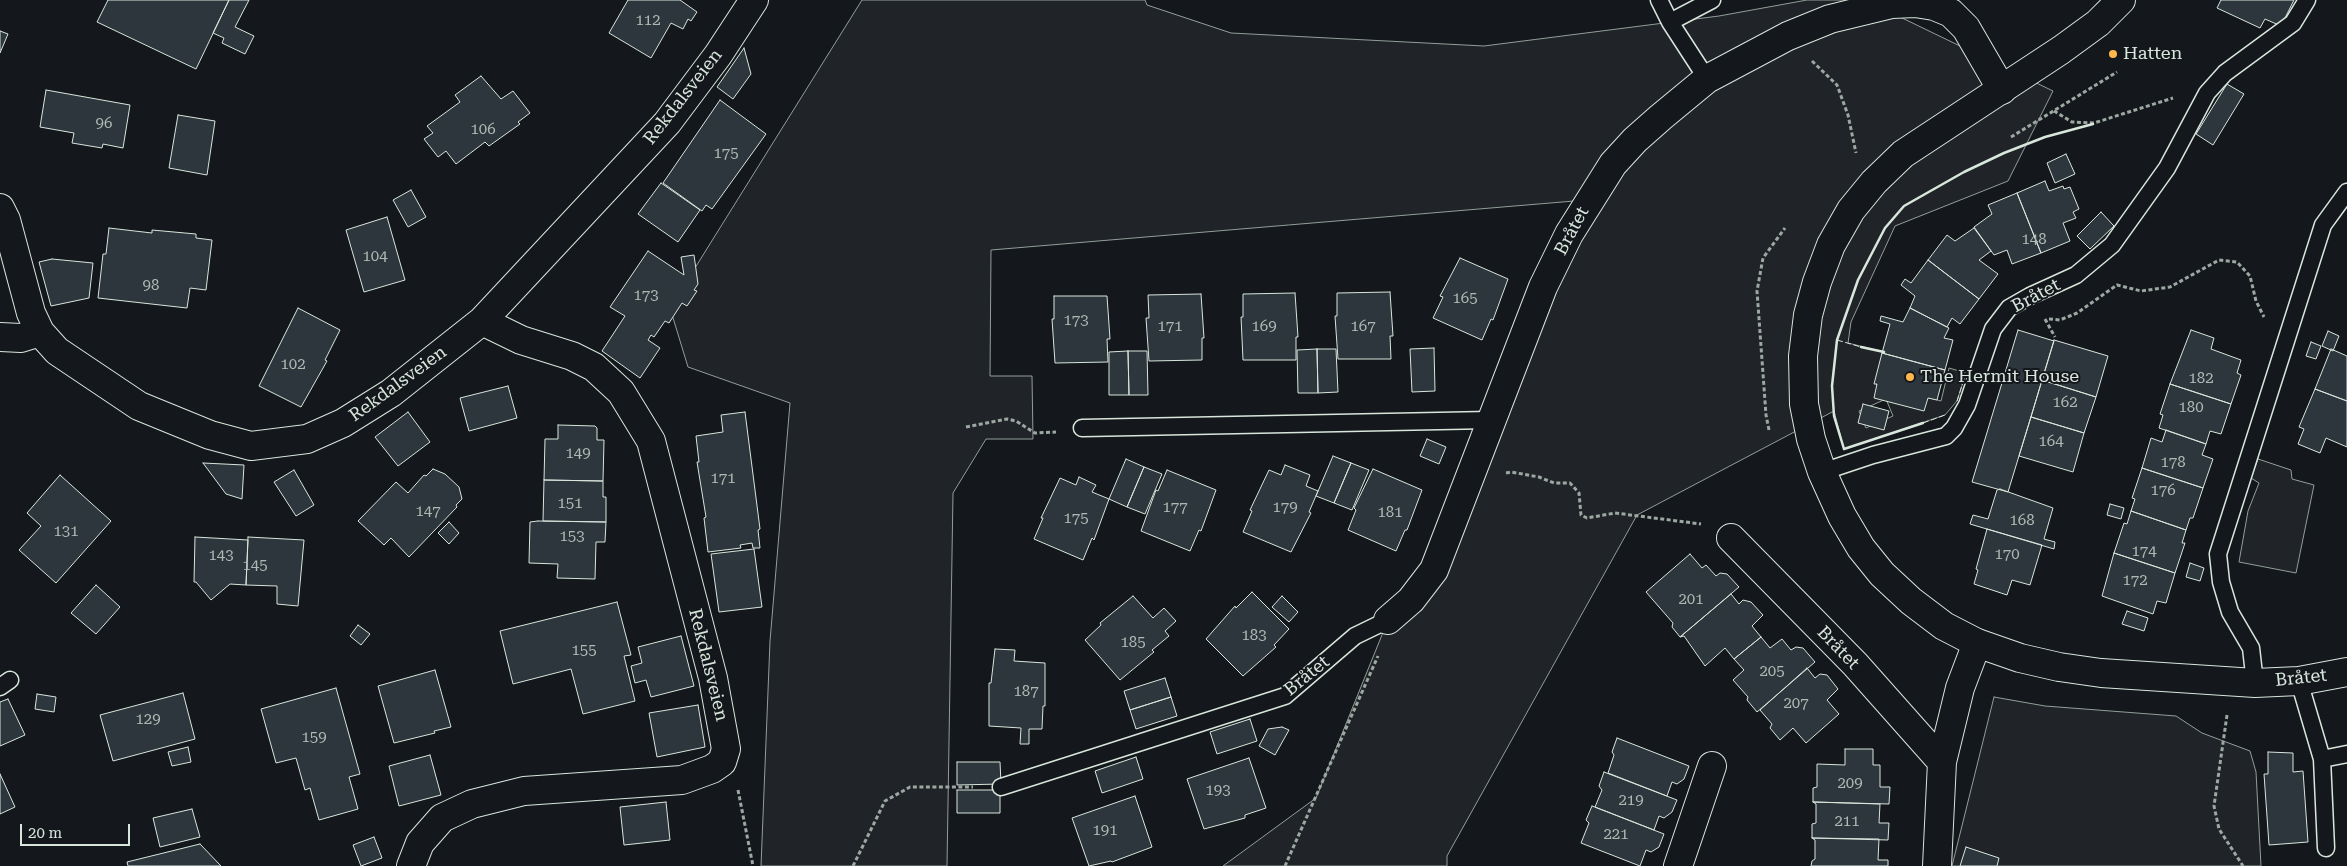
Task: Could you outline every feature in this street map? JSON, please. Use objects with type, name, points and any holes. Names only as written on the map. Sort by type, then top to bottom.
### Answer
[{"type":"street","name":"Rekdalsveien","points":[[0,208],[6,220],[31,313],[40,332],[58,351],[139,406],[210,435],[251,446],[307,439],[343,423],[391,394],[482,321],[667,123],[718,55],[754,0]]},
{"type":"street","name":"Bråtet","points":[[2121,0],[2098,23],[2002,90],[1903,154],[1874,182],[1851,210],[1831,245],[1817,282],[1808,315],[1803,356],[1804,404],[1811,439],[1822,472],[1842,516],[1861,548],[1882,574],[1911,601],[1944,626],[1978,643],[2020,658],[2101,673],[2255,683],[2299,681],[2347,672]]},
{"type":"street","name":"Bråtet","points":[[1388,620],[1411,600],[1434,570],[1490,420],[1543,287],[1569,234],[1591,197],[1614,164],[1635,140],[1707,79],[1788,36],[1830,19],[1892,4],[1915,3],[1934,6],[1951,13],[1966,28],[2002,90]]},
{"type":"street","name":"Rekdalsveien","points":[[482,321],[521,340],[572,356],[594,366],[621,392],[651,441],[674,524],[721,714],[726,749],[722,762],[712,770]]},
{"type":"street","points":[[0,337],[21,338],[40,332]]},
{"type":"street","name":"Bråtet","points":[[1731,538],[1855,664],[1942,762]]},
{"type":"street","points":[[1937,866],[1942,762],[1960,688],[1978,643]]},
{"type":"street","points":[[1679,866],[1712,766]]},
{"type":"street","points":[[411,866],[420,844],[442,818],[472,804],[524,791],[682,780],[712,770]]},
{"type":"lane","points":[[1659,0],[1670,22],[1707,79]]},
{"type":"lane","points":[[1670,22],[1712,0]]},
{"type":"lane","name":"Bråtet","points":[[1822,472],[1873,455],[1946,436],[1954,428],[1967,405],[1993,329],[2009,308],[2030,296],[2076,276],[2112,246],[2167,168],[2208,93],[2225,73],[2293,23],[2307,0]]},
{"type":"lane","name":"Bråtet","points":[[2255,683],[2251,648],[2230,612],[2221,582],[2218,554],[2323,225],[2347,192]]},
{"type":"lane","points":[[1082,428],[1490,420]]},
{"type":"lane","name":"Bråtet","points":[[1001,787],[1285,696],[1355,636],[1388,620]]},
{"type":"lane","points":[[2299,681],[2322,759],[2326,848]]},
{"type":"lane","points":[[2322,759],[2347,754]]},
{"type":"path","points":[[1806,55],[1838,85],[1848,115],[1857,156]]},
{"type":"path","points":[[2011,137],[2117,72]]},
{"type":"path","points":[[2054,111],[2072,122],[2094,123],[2143,109],[2191,91],[2208,93]]},
{"type":"path","points":[[1769,430],[1766,416],[1757,291],[1763,258],[1785,228]]},
{"type":"path","points":[[2044,318],[2060,320],[2078,313],[2117,285],[2141,291],[2170,287],[2219,260],[2237,262],[2250,276],[2260,308],[2271,330],[2284,346]]},
{"type":"path","points":[[966,427],[1007,419],[1016,421],[1036,433],[1082,428]]},
{"type":"path","points":[[1503,474],[1511,472],[1539,477],[1554,483],[1570,483],[1579,492],[1581,514],[1587,518],[1598,518],[1615,513],[1684,521],[1710,526],[1731,538]]},
{"type":"path","points":[[1285,866],[1369,680],[1382,647],[1388,620]]},
{"type":"path","points":[[2228,706],[2214,806],[2219,829],[2243,866]]},
{"type":"path","points":[[712,770],[738,788],[753,866]]},
{"type":"path","points":[[853,866],[884,801],[910,787],[1001,787]]},
{"type":"shaded area","points":[[862,0],[1145,0],[1147,5],[1231,33],[1484,46],[1719,16],[1807,0],[1865,0],[2053,91],[2008,181],[1895,226],[1851,322],[1848,343],[1884,352],[1876,384],[1941,401],[1949,368],[1966,373],[1957,401],[1945,415],[1844,449],[1834,411],[1637,515],[1447,856],[1447,866],[1223,866],[1316,798],[1388,620],[1434,570],[1586,200],[991,250],[990,376],[1032,376],[1033,439],[986,439],[953,493],[947,866],[761,866],[770,641],[790,403],[688,367],[670,308]],"holes":[[[1886,399],[1893,416],[1866,428],[1859,411]]]},
{"type":"shaded area","points":[[2258,459],[2291,470],[2292,479],[2314,485],[2296,573],[2239,562],[2248,511],[2259,483],[2251,478]]},
{"type":"shaded area","points":[[1994,697],[2045,706],[2176,716],[2202,733],[2250,751],[2256,772],[2261,866],[1952,866]]},
{"type":"building","points":[[108,0],[229,0],[196,69],[97,22]]},
{"type":"building","points":[[229,0],[249,0],[235,27],[254,36],[245,54],[222,43],[224,38],[213,33]]},
{"type":"building","points":[[628,0],[680,0],[697,12],[691,21],[688,19],[683,29],[671,23],[651,58],[609,33]]},
{"type":"building","points":[[2221,0],[2294,0],[2281,26],[2265,19],[2260,28],[2217,8]]},
{"type":"building","points":[[0,31],[8,34],[0,53]]},
{"type":"building","points":[[744,48],[751,74],[733,99],[717,87]]},
{"type":"building","points":[[481,76],[501,99],[513,91],[530,113],[518,122],[520,124],[489,146],[485,142],[456,164],[446,151],[438,157],[424,139],[433,133],[427,126],[460,102],[455,95]]},
{"type":"building","points":[[2227,84],[2244,94],[2213,145],[2196,134]]},
{"type":"building","points":[[46,90],[130,105],[123,148],[103,144],[102,148],[72,143],[74,133],[40,127]]},
{"type":"building","points":[[720,100],[766,134],[712,209],[706,205],[702,211],[663,183]]},
{"type":"building","points":[[178,115],[215,121],[207,175],[169,168]]},
{"type":"building","points":[[2066,154],[2075,174],[2055,183],[2047,163]]},
{"type":"building","points":[[2045,181],[2049,191],[2063,186],[2064,189],[2070,187],[2079,209],[2073,212],[2076,218],[2063,223],[2070,241],[2041,253],[2017,193]]},
{"type":"building","points":[[661,183],[700,210],[678,242],[638,214]]},
{"type":"building","points":[[411,190],[426,217],[408,227],[393,200]]},
{"type":"building","points":[[2017,193],[2041,253],[2012,264],[2007,250],[1994,255],[1974,227],[1992,214],[1988,205]]},
{"type":"building","points":[[2101,212],[2114,226],[2090,249],[2077,236]]},
{"type":"building","points":[[387,217],[405,280],[364,292],[346,230]]},
{"type":"building","points":[[109,228],[152,233],[152,230],[196,234],[196,238],[212,240],[206,290],[190,288],[187,308],[98,298],[103,254],[106,254]]},
{"type":"building","points":[[1974,228],[1991,251],[1979,260],[1998,274],[1979,299],[1928,260],[1947,235],[1955,241]]},
{"type":"building","points":[[648,251],[684,275],[681,257],[694,255],[698,284],[694,290],[697,291],[687,306],[682,303],[669,323],[665,321],[654,337],[651,335],[648,340],[660,348],[640,378],[602,351],[625,316],[610,307]]},
{"type":"building","points":[[1460,258],[1508,279],[1493,320],[1491,319],[1482,340],[1433,318],[1443,297],[1440,296]]},
{"type":"building","points":[[52,259],[93,263],[89,298],[51,306],[39,262]]},
{"type":"building","points":[[1928,260],[1979,299],[1960,324],[1952,318],[1947,327],[1910,308],[1915,296],[1901,285],[1905,279],[1911,283]]},
{"type":"building","points":[[1390,292],[1393,336],[1390,336],[1391,359],[1338,359],[1335,316],[1337,316],[1337,293]]},
{"type":"building","points":[[1295,293],[1298,337],[1296,337],[1296,360],[1243,360],[1241,317],[1243,317],[1243,294]]},
{"type":"building","points":[[1201,294],[1204,338],[1202,338],[1202,360],[1149,361],[1146,318],[1149,318],[1148,295]]},
{"type":"building","points":[[1054,296],[1107,296],[1110,339],[1107,339],[1108,362],[1055,363],[1052,319],[1054,319]]},
{"type":"building","points":[[298,308],[340,330],[325,360],[327,361],[301,407],[259,386]]},
{"type":"building","points":[[1910,308],[1949,328],[1944,338],[1953,340],[1945,370],[1882,353],[1890,324],[1880,321],[1881,316],[1903,322]]},
{"type":"building","points":[[2018,330],[2054,341],[2008,492],[1972,482]]},
{"type":"building","points":[[2191,330],[2214,338],[2211,349],[2241,360],[2237,373],[2241,375],[2231,404],[2170,384]]},
{"type":"building","points":[[2328,331],[2339,336],[2333,351],[2322,346]]},
{"type":"building","points":[[2054,340],[2108,356],[2096,397],[2042,380]]},
{"type":"building","points":[[2311,342],[2321,346],[2316,359],[2306,356]]},
{"type":"building","points":[[1434,348],[1435,391],[1412,392],[1410,349]]},
{"type":"building","points":[[1317,349],[1336,349],[1338,392],[1318,393]]},
{"type":"building","points":[[1317,349],[1318,393],[1298,393],[1297,350]]},
{"type":"building","points":[[2331,349],[2347,356],[2347,401],[2315,389]]},
{"type":"building","points":[[1128,351],[1147,351],[1148,395],[1129,395]]},
{"type":"building","points":[[1128,351],[1129,395],[1109,395],[1109,352]]},
{"type":"building","name":"The Hermit House","points":[[1882,353],[1945,370],[1937,400],[1928,398],[1924,411],[1874,398],[1877,384],[1874,384]]},
{"type":"building","points":[[2042,380],[2096,397],[2084,433],[2031,417]]},
{"type":"building","points":[[2170,384],[2231,404],[2221,434],[2210,431],[2206,444],[2159,428],[2163,415],[2160,414]]},
{"type":"building","points":[[508,386],[517,418],[469,431],[460,398]]},
{"type":"building","points":[[2315,389],[2347,401],[2347,447],[2326,438],[2320,453],[2298,444],[2304,429],[2299,427]]},
{"type":"building","points":[[1863,404],[1889,411],[1884,430],[1858,423]]},
{"type":"building","points":[[408,412],[430,442],[398,466],[375,437]]},
{"type":"building","points":[[745,412],[760,529],[758,530],[760,548],[753,548],[752,543],[740,545],[741,548],[708,552],[704,518],[706,517],[697,462],[699,462],[696,436],[723,432],[721,415]]},
{"type":"building","points":[[2031,417],[2084,433],[2073,472],[2019,456]]},
{"type":"building","points":[[558,425],[595,426],[597,428],[597,440],[604,440],[603,481],[544,480],[545,439],[558,439]]},
{"type":"building","points":[[2166,430],[2206,444],[2202,455],[2213,459],[2203,488],[2142,468],[2151,438],[2162,442]]},
{"type":"building","points":[[1427,439],[1446,447],[1439,464],[1420,456]]},
{"type":"building","points":[[1333,456],[1351,463],[1334,503],[1316,496]]},
{"type":"building","points":[[1126,459],[1144,467],[1127,507],[1109,499]]},
{"type":"building","points":[[203,463],[244,465],[242,499],[226,494]]},
{"type":"building","points":[[1351,463],[1369,470],[1352,510],[1334,503]]},
{"type":"building","points":[[1285,465],[1310,475],[1306,486],[1318,491],[1309,512],[1311,513],[1291,552],[1243,532],[1252,511],[1250,510],[1269,470],[1281,475]]},
{"type":"building","points":[[1144,467],[1162,474],[1145,514],[1127,507]]},
{"type":"building","points":[[2142,468],[2203,488],[2193,518],[2190,518],[2186,530],[2131,511],[2135,499],[2132,498]]},
{"type":"building","points":[[433,469],[445,474],[459,487],[462,499],[456,505],[457,507],[409,557],[391,538],[384,545],[358,521],[396,482],[408,493],[424,475],[426,476]]},
{"type":"building","points":[[1373,469],[1422,490],[1407,530],[1405,530],[1396,551],[1348,530],[1356,510],[1354,508]]},
{"type":"building","points":[[294,470],[314,505],[296,516],[274,482]]},
{"type":"building","points":[[1167,470],[1216,490],[1201,531],[1199,530],[1190,551],[1141,531],[1156,490],[1158,491]]},
{"type":"building","points":[[60,475],[111,521],[56,583],[19,550],[41,526],[27,513]]},
{"type":"building","points":[[1079,477],[1096,485],[1092,492],[1109,499],[1094,540],[1092,538],[1083,560],[1034,539],[1043,518],[1041,518],[1060,478],[1076,485]]},
{"type":"building","points":[[544,480],[603,481],[603,497],[606,497],[606,522],[543,521]]},
{"type":"building","points":[[2000,489],[2053,508],[2044,539],[2055,542],[2054,549],[1970,524],[1973,515],[1988,519],[1997,490]]},
{"type":"building","points":[[2110,504],[2124,508],[2121,519],[2107,515]]},
{"type":"building","points":[[2131,511],[2186,530],[2182,543],[2185,543],[2175,573],[2114,553],[2124,523],[2127,524]]},
{"type":"building","points":[[449,522],[459,533],[449,544],[438,533]]},
{"type":"building","points":[[530,522],[606,522],[605,542],[596,542],[595,579],[557,578],[558,564],[529,563]]},
{"type":"building","points":[[1987,529],[2042,545],[2030,585],[2012,580],[2007,595],[1974,584],[1978,570],[1976,569]]},
{"type":"building","points":[[195,537],[248,540],[246,585],[230,584],[211,600],[194,582]]},
{"type":"building","points":[[248,537],[304,540],[298,606],[277,604],[277,586],[246,585]]},
{"type":"building","points":[[754,549],[762,607],[719,612],[711,554]]},
{"type":"building","points":[[2114,553],[2175,573],[2166,603],[2157,601],[2153,614],[2102,596]]},
{"type":"building","points":[[1690,554],[1702,568],[1706,565],[1716,576],[1720,573],[1727,574],[1739,587],[1680,637],[1672,627],[1673,623],[1646,592]]},
{"type":"building","points":[[2190,563],[2204,568],[2200,581],[2186,577]]},
{"type":"building","points":[[96,585],[120,607],[96,634],[71,613]]},
{"type":"building","points":[[1252,592],[1289,629],[1274,645],[1276,647],[1243,676],[1206,639],[1235,606],[1236,608]]},
{"type":"building","points":[[1731,594],[1739,604],[1743,600],[1751,602],[1763,615],[1752,626],[1761,637],[1734,659],[1725,648],[1705,666],[1684,636],[1680,637]]},
{"type":"building","points":[[1133,596],[1153,618],[1164,608],[1176,621],[1165,631],[1169,636],[1152,650],[1154,652],[1120,680],[1085,640],[1101,625],[1100,623]]},
{"type":"building","points":[[1282,596],[1298,612],[1289,622],[1272,607]]},
{"type":"building","points":[[617,602],[631,655],[624,656],[635,701],[583,714],[571,669],[513,684],[500,631]]},
{"type":"building","points":[[2127,611],[2148,618],[2144,631],[2122,624]]},
{"type":"building","points":[[358,625],[370,634],[361,645],[350,636]]},
{"type":"building","points":[[681,636],[694,686],[651,697],[646,680],[635,683],[631,666],[642,663],[638,647]]},
{"type":"building","points":[[1761,637],[1770,648],[1782,639],[1791,650],[1796,647],[1803,648],[1815,662],[1757,712],[1747,700],[1748,697],[1733,680],[1744,670],[1734,659]]},
{"type":"building","points":[[995,649],[1015,650],[1014,661],[1045,663],[1045,706],[1043,706],[1042,729],[1029,729],[1029,744],[1020,744],[1021,728],[989,726],[989,683],[991,683]]},
{"type":"building","points":[[1807,668],[1815,678],[1820,674],[1827,675],[1838,689],[1827,700],[1839,714],[1806,743],[1793,728],[1780,740],[1770,728],[1772,724],[1760,710]]},
{"type":"building","points":[[435,670],[451,727],[394,743],[378,686]]},
{"type":"building","points":[[1165,678],[1171,697],[1130,710],[1124,691]]},
{"type":"building","points":[[336,688],[360,774],[349,777],[358,809],[319,820],[310,788],[305,790],[296,758],[276,763],[261,709]]},
{"type":"building","points":[[183,693],[195,739],[113,761],[100,715]]},
{"type":"building","points":[[37,694],[56,697],[54,712],[35,709]]},
{"type":"building","points":[[1171,697],[1177,716],[1136,729],[1130,710]]},
{"type":"building","points":[[8,699],[25,735],[0,746],[0,702]]},
{"type":"building","points":[[698,705],[705,747],[657,757],[649,713]]},
{"type":"building","points":[[1250,719],[1257,741],[1217,754],[1210,732]]},
{"type":"building","points":[[1282,727],[1289,730],[1275,755],[1259,746],[1268,729]]},
{"type":"building","points":[[1617,738],[1689,766],[1684,779],[1677,784],[1672,782],[1667,796],[1608,773]]},
{"type":"building","points":[[188,747],[191,762],[172,766],[168,752]]},
{"type":"building","points":[[1845,749],[1873,749],[1873,765],[1880,765],[1880,787],[1890,787],[1889,804],[1813,802],[1813,788],[1817,787],[1817,764],[1845,765]]},
{"type":"building","points":[[2268,752],[2293,753],[2293,772],[2303,771],[2308,842],[2269,845],[2264,774],[2268,774]]},
{"type":"building","points":[[430,755],[441,795],[399,806],[389,766]]},
{"type":"building","points":[[1136,757],[1143,779],[1102,793],[1095,771]]},
{"type":"building","points":[[1249,758],[1266,808],[1245,815],[1245,818],[1204,829],[1187,779]]},
{"type":"building","points":[[957,762],[1000,762],[1001,784],[957,785]]},
{"type":"building","points":[[1604,772],[1677,800],[1672,812],[1664,818],[1659,816],[1654,830],[1595,807],[1602,790],[1599,786]]},
{"type":"building","points":[[0,774],[15,807],[0,814]]},
{"type":"building","points":[[957,790],[1000,790],[1000,813],[957,813]]},
{"type":"building","points":[[1135,796],[1152,847],[1112,862],[1089,866],[1072,818]]},
{"type":"building","points":[[666,802],[670,840],[624,845],[620,807]]},
{"type":"building","points":[[1813,802],[1880,804],[1879,823],[1889,823],[1888,840],[1812,838],[1812,824],[1816,823],[1816,804]]},
{"type":"building","points":[[1592,806],[1664,834],[1659,847],[1651,852],[1646,850],[1640,866],[1581,843],[1589,823],[1586,820]]},
{"type":"building","points":[[192,809],[200,837],[160,847],[153,818]]},
{"type":"building","points":[[374,837],[382,858],[361,866],[353,845]]},
{"type":"building","points":[[1812,838],[1879,839],[1878,860],[1888,860],[1888,866],[1811,866],[1812,861],[1815,859],[1815,840]]},
{"type":"building","points":[[200,844],[221,866],[128,866],[127,862]]},
{"type":"building","points":[[1966,847],[1999,858],[1997,866],[1960,866]]},
{"type":"fence","points":[[1837,340],[1861,347]]},
{"type":"fence","points":[[1957,401],[1966,373]]},
{"type":"fence","points":[[1923,423],[1945,415]]},
{"type":"wall","points":[[1923,423],[1844,449],[1834,416],[1832,386],[1837,340],[1858,280],[1885,228],[1904,206],[1964,172],[2004,153],[2045,137],[2093,124]]},
{"type":"wall","points":[[1861,347],[1884,352]]},
{"type":"place","name":"Hatten","points":[[2113,54]]},
{"type":"place","name":"The Hermit House","points":[[1910,377]]}]
